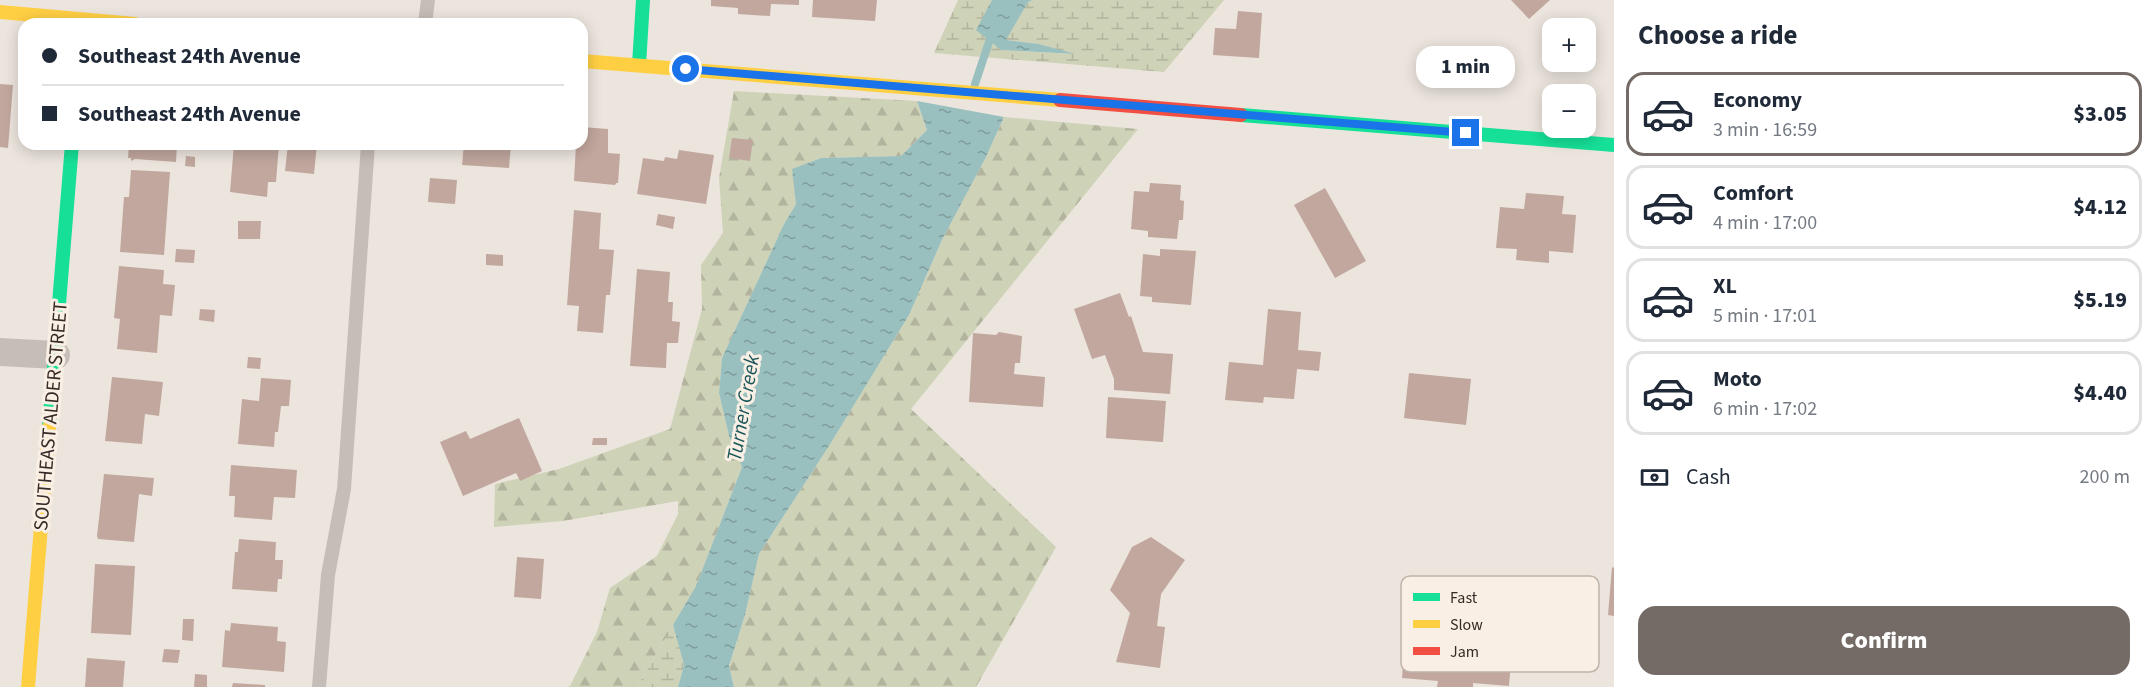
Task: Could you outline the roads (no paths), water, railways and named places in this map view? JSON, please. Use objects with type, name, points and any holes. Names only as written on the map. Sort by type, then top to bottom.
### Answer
[{"type":"street","points":[[639,65],[643,0]]},
{"type":"street","points":[[0,12],[49,18]]},
{"type":"street","points":[[588,61],[1614,146]]},
{"type":"street","name":"SOUTHEAST ALDER STREET","points":[[28,687],[72,150]]},
{"type":"street","points":[[0,352],[56,355]]},
{"type":"lane","points":[[426,18],[428,0]]},
{"type":"lane","points":[[319,687],[328,575],[344,489],[368,150]]},
{"type":"water","points":[[992,0],[1033,0],[1028,2],[1006,40],[1039,44],[1075,54],[1001,50],[976,30]]},
{"type":"water","points":[[917,101],[1004,117],[986,157],[942,240],[909,315],[829,446],[759,554],[745,615],[729,666],[734,687],[678,687],[684,665],[673,625],[696,586],[742,467],[729,436],[719,393],[722,358],[784,224],[796,204],[792,169],[821,158],[901,156],[927,130]]},
{"type":"waterway","name":"Turner Creek","points":[[975,84],[994,31]]}]
